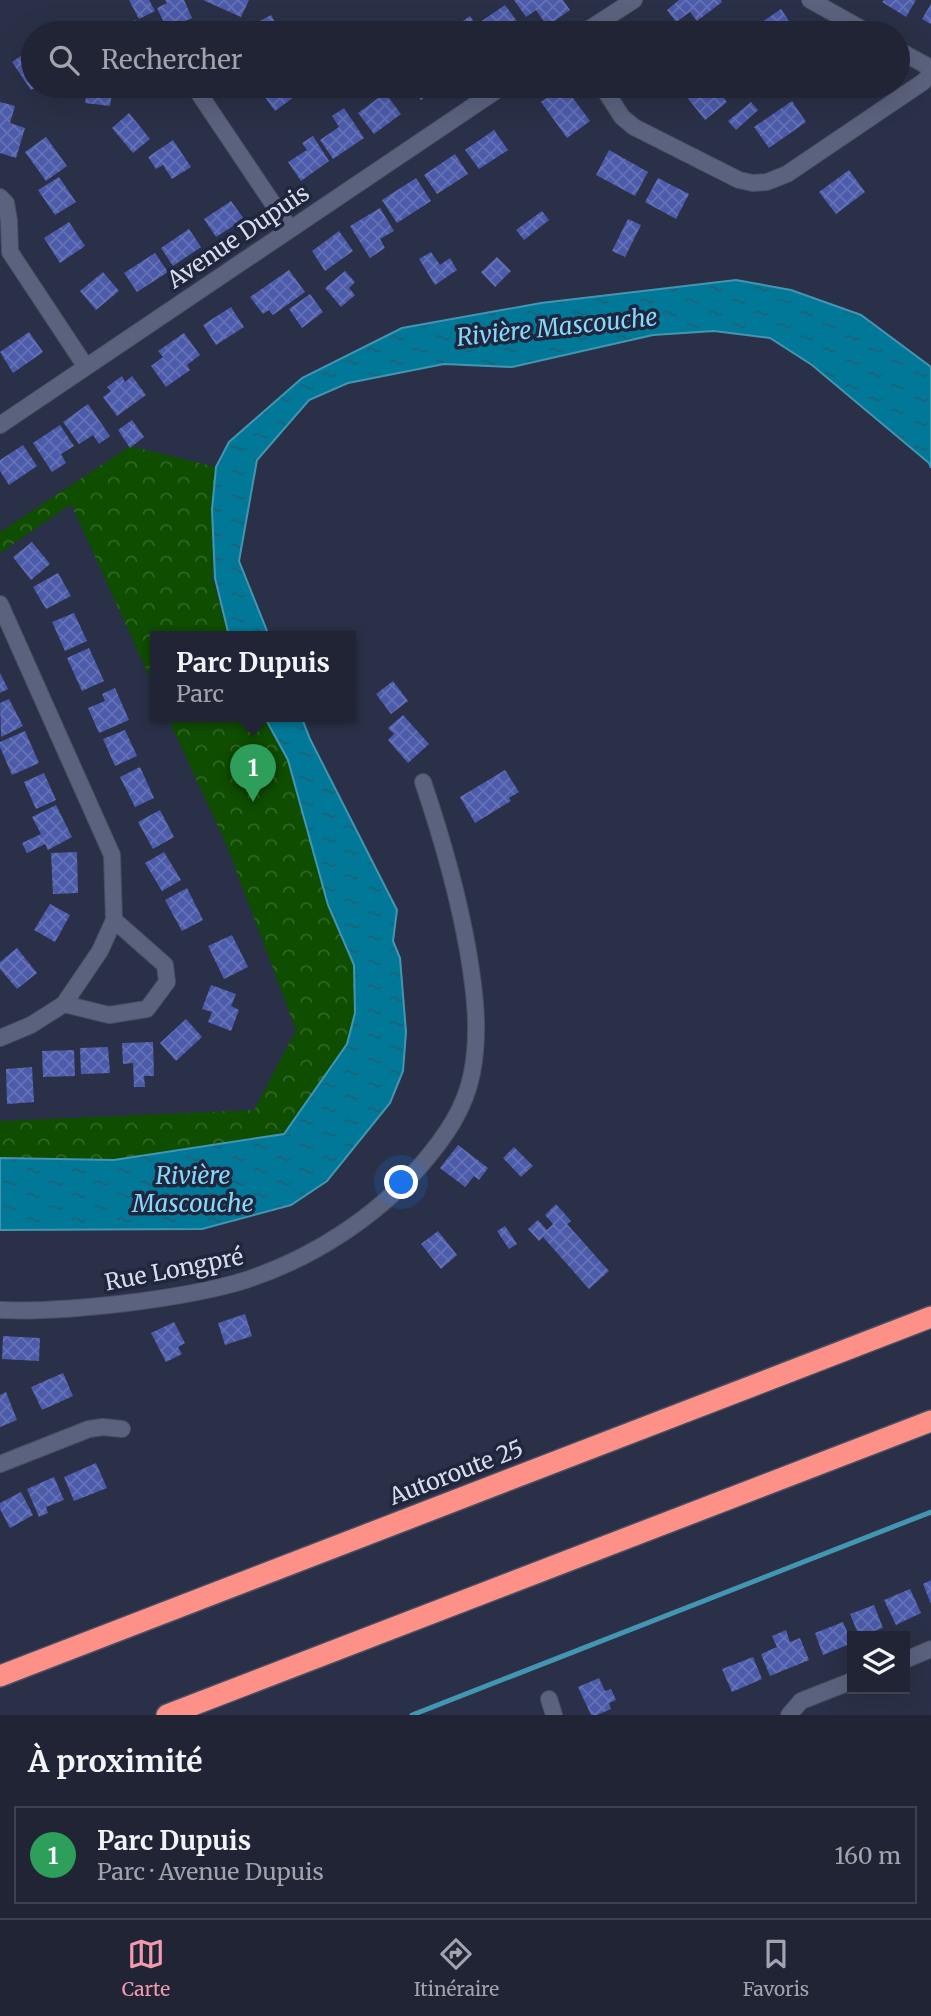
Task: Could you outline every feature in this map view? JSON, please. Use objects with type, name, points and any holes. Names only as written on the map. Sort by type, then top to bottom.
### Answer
[{"type":"highway","name":"Autoroute 25","points":[[0,1676],[931,1317]]},
{"type":"highway","points":[[167,1715],[931,1421]]},
{"type":"street","points":[[602,21],[634,0]]},
{"type":"street","points":[[810,0],[848,21]]},
{"type":"street","points":[[910,57],[931,68]]},
{"type":"street","points":[[910,91],[931,74]]},
{"type":"street","points":[[202,98],[290,229]]},
{"type":"street","name":"Avenue Dupuis","points":[[0,425],[485,98]]},
{"type":"street","points":[[610,98],[622,117],[634,127],[731,177],[760,183],[787,174],[899,98]]},
{"type":"street","points":[[0,197],[6,204],[9,221],[5,251],[86,367]]},
{"type":"street","points":[[0,604],[112,855],[114,920],[100,951],[64,1004],[31,1025],[0,1038]]},
{"type":"street","name":"Rue Longpré","points":[[0,1310],[81,1309],[154,1300],[261,1275],[312,1251],[359,1221],[406,1181],[443,1138],[464,1103],[471,1076],[476,1008],[455,886],[423,782]]},
{"type":"street","points":[[64,1004],[108,1015],[147,1009],[167,982],[165,965],[114,920]]},
{"type":"street","points":[[0,1464],[89,1429],[122,1429]]},
{"type":"street","points":[[910,1658],[931,1649]]},
{"type":"street","points":[[789,1715],[801,1701],[847,1683]]},
{"type":"street","points":[[549,1699],[554,1715]]},
{"type":"green space","points":[[130,446],[216,467],[212,510],[213,580],[228,631],[150,631],[150,678],[71,504],[0,553],[0,532]]},
{"type":"green space","points":[[170,722],[267,722],[288,760],[328,905],[354,964],[355,1013],[346,1046],[284,1134],[114,1160],[0,1158],[0,1121],[254,1110],[296,1030],[226,844]]},
{"type":"water","name":"Rivière Mascouche","points":[[736,280],[791,290],[861,315],[931,367],[931,468],[929,463],[812,365],[770,338],[714,331],[653,335],[512,367],[444,364],[348,383],[309,400],[257,460],[239,561],[267,631],[228,631],[215,578],[212,510],[216,467],[229,442],[302,378],[402,328],[541,303]]},
{"type":"water","name":"Rivière Mascouche","points":[[267,722],[303,722],[397,910],[393,941],[400,958],[406,1032],[403,1071],[390,1103],[327,1181],[291,1205],[202,1229],[0,1230],[0,1158],[114,1160],[284,1134],[347,1044],[355,1013],[354,965],[328,905],[288,760]]},
{"type":"building","points":[[129,0],[149,0],[155,11],[139,19]]},
{"type":"building","points":[[165,0],[184,0],[192,18],[185,21],[163,21],[157,8],[167,3]]},
{"type":"building","points":[[203,0],[249,0],[241,17]]},
{"type":"building","points":[[514,0],[563,0],[570,10],[554,21],[544,21],[536,10],[526,17]]},
{"type":"building","points":[[679,0],[722,2],[697,21],[690,12],[675,21],[667,10]]},
{"type":"building","points":[[916,0],[906,17],[882,2]]},
{"type":"building","points":[[931,4],[931,24],[922,19]]},
{"type":"building","points":[[505,5],[517,21],[482,21]]},
{"type":"building","points":[[781,9],[789,21],[763,21]]},
{"type":"building","points":[[271,15],[274,21],[260,21]]},
{"type":"building","points":[[21,56],[21,75],[12,62]]},
{"type":"building","points":[[86,98],[111,98],[110,106],[85,103]]},
{"type":"building","points":[[266,98],[293,98],[275,111]]},
{"type":"building","points":[[378,98],[389,98],[401,114],[374,134],[358,113]]},
{"type":"building","points":[[547,98],[573,98],[590,121],[567,138],[541,102]]},
{"type":"building","points":[[688,98],[724,98],[727,102],[705,120]]},
{"type":"building","points":[[792,101],[806,122],[769,148],[754,127]]},
{"type":"building","points":[[0,102],[15,106],[10,123],[25,128],[16,158],[0,153]]},
{"type":"building","points":[[751,102],[758,110],[736,130],[728,121]]},
{"type":"building","points":[[344,108],[364,138],[333,159],[320,140],[339,127],[332,116]]},
{"type":"building","points":[[129,113],[150,139],[133,153],[112,128]]},
{"type":"building","points":[[494,130],[508,150],[479,169],[465,150]]},
{"type":"building","points":[[313,136],[329,161],[301,181],[288,162],[307,150],[302,143]]},
{"type":"building","points":[[46,137],[67,166],[46,181],[25,152]]},
{"type":"building","points":[[173,140],[191,167],[172,179],[163,165],[156,169],[148,157]]},
{"type":"building","points":[[609,150],[648,172],[635,196],[596,175]]},
{"type":"building","points":[[455,154],[468,174],[437,194],[424,175]]},
{"type":"building","points":[[849,170],[865,192],[836,214],[819,192]]},
{"type":"building","points":[[59,177],[76,202],[55,215],[38,190]]},
{"type":"building","points":[[416,178],[431,201],[397,223],[382,200]]},
{"type":"building","points":[[658,178],[689,194],[676,219],[645,202]]},
{"type":"building","points":[[231,201],[244,219],[216,237],[204,219]]},
{"type":"building","points":[[380,208],[394,231],[380,239],[385,248],[370,258],[350,226]]},
{"type":"building","points":[[542,211],[549,220],[524,240],[516,230]]},
{"type":"building","points":[[628,219],[641,225],[625,257],[612,251]]},
{"type":"building","points":[[69,222],[85,246],[60,263],[44,238]]},
{"type":"building","points":[[189,229],[201,247],[173,266],[161,248]]},
{"type":"building","points":[[339,231],[353,251],[325,271],[312,251]]},
{"type":"building","points":[[431,252],[440,265],[450,258],[457,270],[435,285],[419,259]]},
{"type":"building","points":[[155,253],[168,272],[137,292],[124,273]]},
{"type":"building","points":[[497,257],[511,271],[495,287],[481,272]]},
{"type":"building","points":[[289,270],[305,292],[273,315],[269,310],[263,314],[250,297]]},
{"type":"building","points":[[345,271],[355,282],[349,288],[355,295],[341,307],[325,288]]},
{"type":"building","points":[[103,272],[119,291],[96,310],[80,291]]},
{"type":"building","points":[[310,294],[323,312],[302,328],[289,309]]},
{"type":"building","points":[[231,307],[244,327],[216,345],[203,325]]},
{"type":"building","points":[[29,332],[43,352],[13,373],[0,352]]},
{"type":"building","points":[[184,333],[200,355],[187,365],[190,370],[166,387],[151,366],[163,357],[158,351]]},
{"type":"building","points":[[122,376],[125,382],[132,376],[146,395],[117,416],[103,397],[111,391],[107,387]]},
{"type":"building","points":[[88,404],[110,436],[99,444],[93,435],[79,444],[63,422]]},
{"type":"building","points":[[132,420],[144,437],[130,448],[118,430]]},
{"type":"building","points":[[60,425],[74,446],[61,454],[66,463],[52,472],[33,443]]},
{"type":"building","points":[[23,445],[37,466],[9,485],[0,471],[0,460]]},
{"type":"building","points":[[32,542],[50,564],[31,580],[13,557]]},
{"type":"building","points":[[58,573],[71,596],[46,609],[33,587]]},
{"type":"building","points":[[74,613],[87,641],[65,651],[52,622]]},
{"type":"building","points":[[89,648],[104,681],[82,691],[67,658]]},
{"type":"building","points":[[0,673],[8,689],[0,693]]},
{"type":"building","points":[[393,681],[408,701],[391,714],[376,694]]},
{"type":"building","points":[[115,688],[129,720],[99,733],[88,708],[105,701],[102,694]]},
{"type":"building","points":[[9,699],[23,726],[1,737],[0,703]]},
{"type":"building","points":[[403,715],[429,744],[408,763],[388,740],[394,734],[388,728]]},
{"type":"building","points":[[125,730],[137,756],[115,766],[103,739]]},
{"type":"building","points":[[25,731],[39,763],[12,775],[0,742]]},
{"type":"building","points":[[140,767],[154,798],[135,807],[120,777]]},
{"type":"building","points":[[505,770],[519,792],[509,798],[511,801],[475,823],[460,797]]},
{"type":"building","points":[[44,773],[56,800],[36,809],[24,782]]},
{"type":"building","points":[[56,805],[72,837],[48,850],[45,844],[27,853],[22,843],[41,834],[32,817]]},
{"type":"building","points":[[160,810],[174,837],[153,849],[138,822]]},
{"type":"building","points":[[77,852],[78,893],[53,894],[51,853]]},
{"type":"building","points":[[164,852],[181,880],[162,891],[145,863]]},
{"type":"building","points":[[187,888],[203,920],[182,931],[165,900]]},
{"type":"building","points":[[50,904],[70,915],[55,942],[34,930]]},
{"type":"building","points":[[232,935],[248,967],[224,979],[208,946]]},
{"type":"building","points":[[17,948],[37,973],[17,989],[0,969],[0,962]]},
{"type":"building","points":[[211,985],[236,994],[231,1006],[239,1010],[231,1031],[208,1022],[212,1012],[202,1009]]},
{"type":"building","points":[[186,1019],[202,1037],[176,1061],[160,1043]]},
{"type":"building","points":[[153,1042],[154,1076],[144,1076],[145,1087],[134,1087],[133,1063],[123,1064],[122,1043]]},
{"type":"building","points":[[108,1047],[110,1073],[81,1074],[80,1048]]},
{"type":"building","points":[[74,1050],[75,1076],[43,1077],[42,1051]]},
{"type":"building","points":[[32,1067],[34,1102],[7,1104],[6,1069]]},
{"type":"building","points":[[458,1145],[488,1168],[479,1180],[474,1176],[465,1187],[440,1168]]},
{"type":"building","points":[[514,1147],[533,1166],[521,1177],[503,1158]]},
{"type":"building","points":[[556,1204],[571,1221],[567,1224],[609,1271],[589,1289],[543,1237],[539,1241],[528,1229],[538,1220],[547,1230],[553,1224],[545,1215]]},
{"type":"building","points":[[505,1226],[517,1244],[509,1249],[497,1231]]},
{"type":"building","points":[[438,1231],[457,1255],[441,1269],[421,1244]]},
{"type":"building","points":[[245,1314],[252,1336],[225,1345],[218,1323]]},
{"type":"building","points":[[174,1322],[185,1343],[178,1347],[182,1354],[166,1362],[151,1333]]},
{"type":"building","points":[[3,1336],[40,1338],[39,1361],[2,1359]]},
{"type":"building","points":[[63,1373],[73,1396],[42,1410],[31,1387]]},
{"type":"building","points":[[6,1392],[17,1420],[0,1427],[0,1395]]},
{"type":"building","points":[[96,1463],[107,1488],[74,1501],[64,1477]]},
{"type":"building","points":[[54,1477],[64,1500],[46,1507],[48,1513],[39,1517],[27,1489]]},
{"type":"building","points":[[21,1492],[33,1515],[10,1528],[0,1509],[0,1503]]},
{"type":"building","points":[[931,1580],[931,1604],[923,1584]]},
{"type":"building","points":[[910,1589],[921,1613],[896,1625],[884,1600]]},
{"type":"building","points":[[874,1605],[883,1628],[857,1631],[850,1614]]},
{"type":"building","points":[[843,1622],[847,1631],[847,1645],[823,1655],[815,1633]]},
{"type":"building","points":[[786,1630],[790,1642],[800,1638],[809,1660],[770,1676],[761,1654],[777,1647],[772,1636]]},
{"type":"building","points":[[753,1657],[762,1679],[732,1692],[722,1669]]},
{"type":"building","points":[[599,1678],[605,1691],[611,1689],[616,1700],[609,1703],[611,1709],[591,1715],[578,1687]]},
{"type":"waterway","points":[[412,1715],[931,1512]]},
{"type":"place","name":"Parc Dupuis","points":[[253,802]]}]
